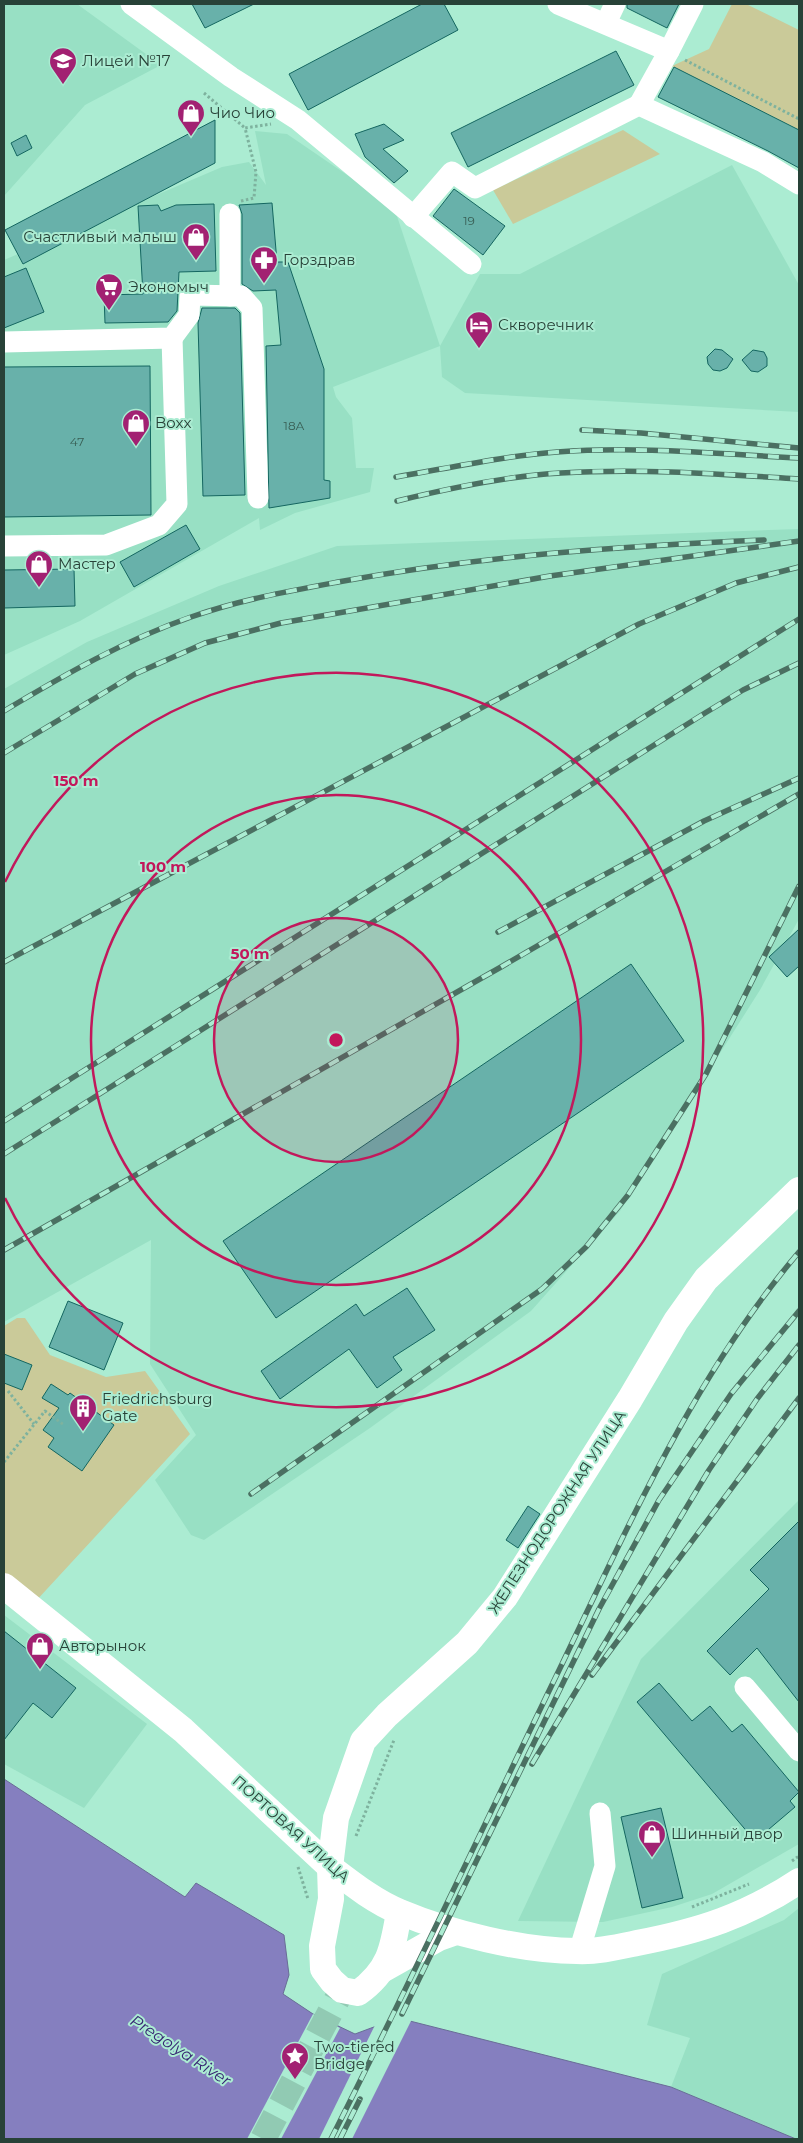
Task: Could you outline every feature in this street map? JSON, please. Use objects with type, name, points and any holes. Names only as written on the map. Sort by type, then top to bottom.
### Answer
[{"type":"main road","name":"ЖЕЛЕЗНОДОРОЖНАЯ УЛИЦА","points":[[399,1912],[392,1949],[384,1969],[374,1982],[358,1992],[342,1990],[323,1969],[322,1946],[331,1899],[330,1867],[336,1818],[363,1741],[387,1715],[467,1644],[505,1597],[630,1399],[676,1321],[706,1279],[799,1190]]},
{"type":"main road","name":"ПОРТОВАЯ УЛИЦА","points":[[4,1586],[183,1730],[330,1867],[350,1883],[399,1912],[456,1932],[543,1949],[579,1952],[660,1939],[725,1921],[765,1902],[792,1874]]},
{"type":"main road","name":"ЖЕЛЕЗНОДОРОЖНАЯ УЛИЦА","points":[[384,1969],[438,1938],[456,1932]]},
{"type":"street","points":[[131,4],[232,77],[298,120],[470,264]]},
{"type":"street","points":[[558,4],[669,51]]},
{"type":"street","points":[[606,23],[615,4]]},
{"type":"street","points":[[413,217],[452,172],[475,188],[639,105],[693,4]]},
{"type":"street","points":[[639,105],[763,162],[799,184]]},
{"type":"street","points":[[230,214],[230,296]]},
{"type":"street","points":[[4,546],[106,545],[159,526],[177,504],[172,338],[188,315],[190,295],[241,296],[252,308],[258,498]]},
{"type":"street","points":[[4,342],[172,338]]},
{"type":"street","points":[[745,1687],[799,1752]]},
{"type":"street","points":[[579,1952],[606,1866],[600,1813]]},
{"type":"path","points":[[669,51],[799,119]]},
{"type":"path","points":[[204,93],[245,128],[256,172],[254,198],[232,203],[230,214]]},
{"type":"path","points":[[245,128],[298,120]]},
{"type":"path","points":[[8,1391],[34,1424]]},
{"type":"path","points":[[4,1462],[45,1411],[64,1425]]},
{"type":"path","points":[[354,1841],[395,1738]]},
{"type":"path","points":[[792,1874],[799,1856]]},
{"type":"path","points":[[298,1866],[304,1882],[308,1905]]},
{"type":"path","points":[[684,1910],[754,1882]]},
{"type":"shaded area","name":"Лицей №17","points":[[4,4],[77,4],[161,65],[85,105],[4,196]]},
{"type":"shaded area","points":[[732,4],[746,4],[799,30],[799,130],[672,66],[709,49]]},
{"type":"shaded area","points":[[623,130],[660,154],[513,224],[493,190]]},
{"type":"shaded area","points":[[255,131],[287,134],[394,207],[440,346],[333,387],[336,397],[352,418],[356,468],[374,468],[370,492],[295,513],[260,530],[259,518],[80,621],[4,655],[4,260],[222,167],[249,162],[266,185]]},
{"type":"shaded area","points":[[732,165],[799,285],[799,412],[465,393],[442,377],[440,346],[480,274],[520,274]]},
{"type":"shaded area","points":[[799,529],[799,919],[760,990],[620,1211],[531,1311],[370,1428],[204,1540],[191,1535],[155,1480],[196,1435],[150,1364],[151,1240],[4,1322],[4,689],[87,642],[219,586],[337,546]]},
{"type":"shaded area","points":[[17,1318],[25,1318],[50,1355],[106,1377],[145,1371],[190,1434],[35,1602],[4,1576],[4,1326]]},
{"type":"shaded area","points":[[799,1500],[799,1844],[712,1894],[672,1907],[603,1922],[518,1921],[641,1659]]},
{"type":"shaded area","name":"Авторынок","points":[[4,1615],[147,1724],[84,1808],[4,1764]]},
{"type":"shaded area","points":[[799,1908],[799,2139],[796,2139],[671,2087],[690,2038],[647,2025],[662,1974],[784,1920]]},
{"type":"water","name":"Pregolya River","points":[[4,1779],[185,1897],[196,1883],[284,1935],[289,1975],[283,1994],[313,2014],[355,2034],[398,2018],[671,2087],[796,2139],[4,2139]]},
{"type":"pier","name":"Two-tiered Bridge","points":[[313,2014],[340,2028],[281,2139],[247,2139]]},
{"type":"pier","points":[[398,2015],[412,2019],[352,2139],[319,2139],[376,2023]]},
{"type":"building","points":[[192,4],[254,4],[205,28]]},
{"type":"building","points":[[422,4],[444,4],[458,30],[308,110],[289,74]]},
{"type":"building","points":[[627,4],[679,4],[667,28],[627,8]]},
{"type":"building","points":[[616,51],[634,85],[468,167],[451,133]]},
{"type":"building","points":[[674,67],[799,130],[799,168],[658,97]]},
{"type":"building","points":[[215,120],[215,163],[23,264],[5,230]]},
{"type":"building","points":[[384,124],[404,140],[383,149],[408,171],[394,183],[365,157],[355,134]]},
{"type":"building","points":[[26,135],[32,148],[17,156],[11,143]]},
{"type":"building","points":[[454,189],[505,226],[483,255],[433,216]]},
{"type":"building","points":[[272,203],[277,262],[288,262],[324,369],[324,480],[330,481],[330,498],[269,508],[266,346],[281,345],[276,290],[253,291],[242,284],[242,214],[239,205]]},
{"type":"building","points":[[214,204],[216,271],[179,272],[177,311],[168,322],[105,323],[104,295],[143,294],[138,206],[158,205],[161,211],[176,205]]},
{"type":"building","points":[[26,268],[44,312],[4,328],[4,277]]},
{"type":"building","points":[[202,308],[235,308],[240,313],[245,495],[203,496],[198,323]]},
{"type":"building","points":[[715,349],[722,350],[733,359],[727,368],[720,371],[713,370],[708,364],[707,357]]},
{"type":"building","points":[[753,350],[764,352],[767,358],[767,366],[758,372],[751,371],[742,360]]},
{"type":"building","points":[[150,366],[151,515],[4,517],[4,367]]},
{"type":"building","points":[[186,525],[200,549],[134,587],[120,562]]},
{"type":"building","name":"Мастер","points":[[74,569],[75,606],[4,608],[4,570]]},
{"type":"building","points":[[799,929],[799,966],[787,977],[769,957]]},
{"type":"building","points":[[631,964],[684,1041],[276,1318],[223,1241]]},
{"type":"building","points":[[407,1288],[435,1330],[393,1357],[402,1370],[377,1388],[349,1349],[280,1399],[261,1371],[356,1304],[364,1316]]},
{"type":"building","points":[[68,1301],[123,1323],[104,1370],[49,1347]]},
{"type":"building","points":[[4,1354],[32,1365],[22,1390],[4,1383]]},
{"type":"building","name":"Friedrichsburg Gate","points":[[51,1384],[68,1395],[70,1393],[114,1425],[82,1471],[48,1447],[54,1438],[43,1430],[59,1408],[42,1398]]},
{"type":"building","points":[[528,1506],[540,1514],[518,1548],[506,1540]]},
{"type":"building","points":[[799,1521],[799,1702],[757,1648],[730,1675],[707,1651],[769,1589],[750,1570]]},
{"type":"building","points":[[4,1631],[76,1688],[52,1718],[33,1703],[4,1740]]},
{"type":"building","points":[[659,1683],[692,1721],[710,1706],[732,1732],[742,1724],[799,1792],[790,1801],[795,1807],[755,1841],[637,1702]]},
{"type":"building","name":"Шинный двор","points":[[661,1808],[683,1898],[642,1908],[621,1817]]},
{"type":"tunnel","points":[[263,2139],[342,1990]]},
{"type":"railway","points":[[582,430],[641,433],[799,448]]},
{"type":"railway","points":[[396,477],[517,456],[587,450],[678,451],[799,458]]},
{"type":"railway","points":[[397,501],[478,483],[561,473],[650,471],[799,479]]},
{"type":"railway","points":[[4,711],[72,672],[142,636],[209,611],[264,596],[391,573],[497,559],[657,545],[764,540]]},
{"type":"railway","points":[[4,753],[135,674],[205,643],[281,623],[550,576],[799,541]]},
{"type":"railway","points":[[4,962],[639,624],[736,583],[799,567]]},
{"type":"railway","points":[[4,1121],[799,619]]},
{"type":"railway","points":[[4,1154],[705,713],[743,690],[799,663]]},
{"type":"railway","points":[[498,932],[704,821],[799,778]]},
{"type":"railway","points":[[4,1250],[501,967],[799,794]]},
{"type":"railway","points":[[251,1494],[542,1289],[586,1247],[628,1195],[706,1074],[799,886]]},
{"type":"railway","points":[[331,2139],[640,1502],[697,1397],[728,1347],[762,1299],[799,1252]]},
{"type":"railway","points":[[402,2014],[599,1609],[659,1500],[731,1394],[799,1311]]},
{"type":"railway","points":[[532,1764],[709,1470],[757,1399],[799,1345]]},
{"type":"railway","points":[[592,1675],[799,1398]]},
{"type":"railway","points":[[340,2139],[360,2099]]},
{"type":"place","name":"Лицей №17","points":[[63,85]]},
{"type":"place","name":"Чио Чио","points":[[191,137]]},
{"type":"place","name":"Счастливый малыш","points":[[196,261]]},
{"type":"place","name":"Горздрав","points":[[264,284]]},
{"type":"place","name":"Экономыч","points":[[109,311]]},
{"type":"place","name":"Скворечник","points":[[479,349]]},
{"type":"place","name":"Boxx","points":[[136,447]]},
{"type":"place","name":"Мастер","points":[[39,588]]},
{"type":"place","name":"Friedrichsburg Gate","points":[[83,1432]]},
{"type":"place","name":"Авторынок","points":[[40,1670]]},
{"type":"place","name":"Шинный двор","points":[[652,1858]]},
{"type":"place","name":"Two-tiered Bridge","points":[[295,2080]]}]
